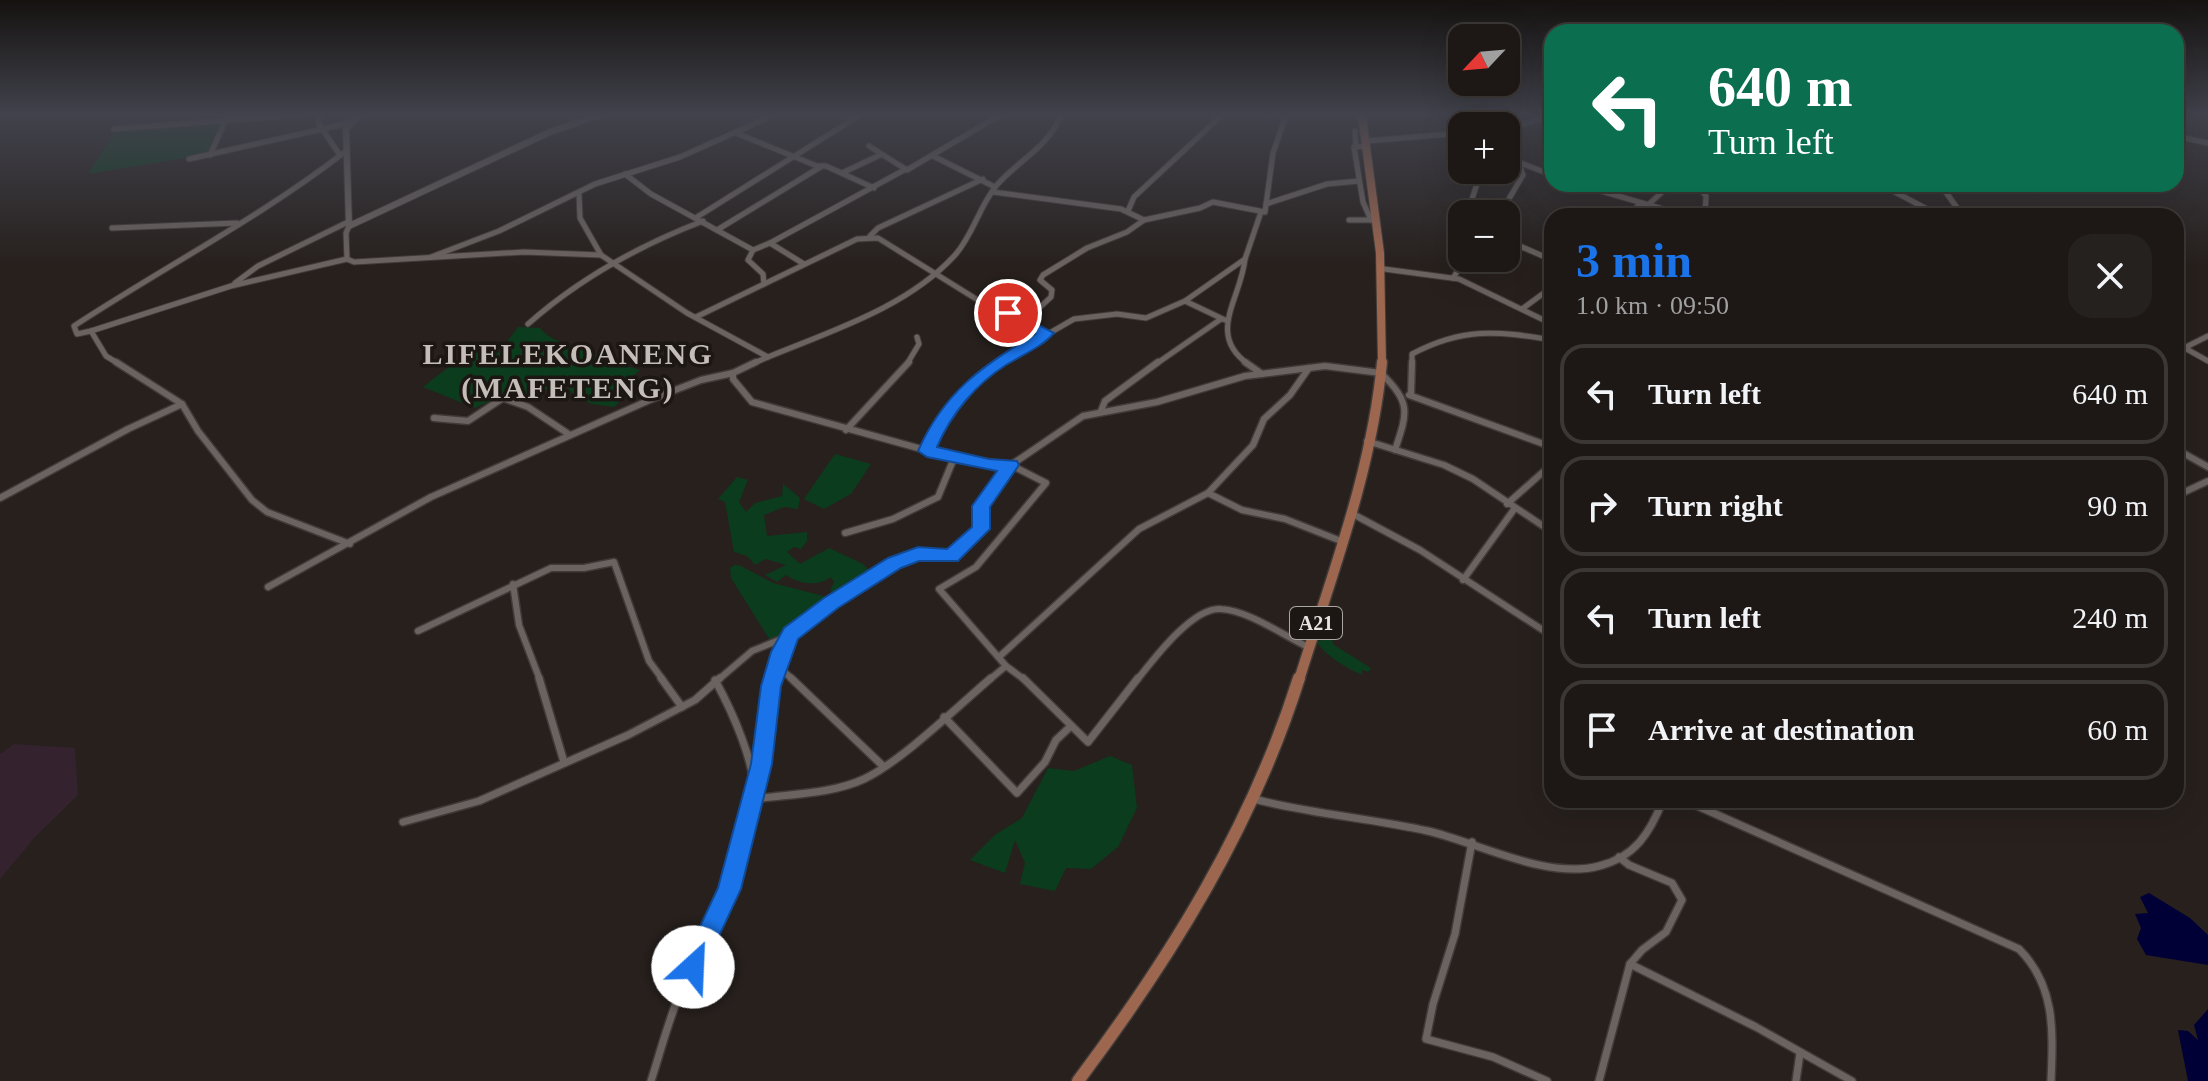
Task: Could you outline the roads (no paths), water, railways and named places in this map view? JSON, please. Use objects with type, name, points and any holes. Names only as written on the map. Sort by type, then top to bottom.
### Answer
[{"type":"main road","name":"A21","points":[[1078,1081],[1170,952],[1254,799],[1308,647],[1349,513],[1379,395],[1384,269],[1366,165]]},
{"type":"street","points":[[329,165],[313,179],[74,326],[77,334],[231,286],[347,259],[364,262],[524,252],[601,255],[696,317],[768,357]]},
{"type":"street","points":[[344,165],[347,259]]},
{"type":"street","points":[[231,286],[258,266],[477,165]]},
{"type":"street","points":[[430,259],[580,194],[595,184],[653,165]]},
{"type":"street","points":[[528,324],[575,284],[613,261],[700,219],[777,165]]},
{"type":"street","points":[[842,173],[858,165]]},
{"type":"street","points":[[899,165],[906,169]]},
{"type":"street","points":[[764,284],[763,274],[748,260],[753,250],[913,165]]},
{"type":"street","points":[[954,165],[983,179],[994,189],[1128,211],[1144,220]]},
{"type":"street","points":[[268,587],[350,544],[411,507],[701,380],[733,373],[835,329],[935,275],[956,254],[994,189],[1018,165]]},
{"type":"street","points":[[1128,211],[1134,197],[1168,165]]},
{"type":"street","points":[[1024,322],[1051,297],[1052,290],[1040,280],[1043,275],[1087,248],[1127,232],[1144,220],[1200,208],[1213,202],[1265,212],[1271,165]]},
{"type":"street","points":[[1361,165],[1359,181],[1363,202],[1374,220]]},
{"type":"street","points":[[717,230],[822,166],[874,188]]},
{"type":"street","points":[[625,174],[651,194],[753,250]]},
{"type":"street","points":[[696,317],[859,238],[870,236],[878,228],[983,179]]},
{"type":"street","points":[[1266,204],[1327,184],[1359,181]]},
{"type":"street","points":[[1604,192],[1662,208]]},
{"type":"street","points":[[1649,204],[1662,192]]},
{"type":"street","points":[[1895,192],[1925,208]]},
{"type":"street","points":[[580,194],[576,209],[579,218],[601,255]]},
{"type":"street","points":[[1636,208],[1641,203]]},
{"type":"street","points":[[1101,411],[1105,401],[1117,391],[1224,320],[1238,295],[1245,259],[1261,212]]},
{"type":"street","points":[[1349,220],[1374,220]]},
{"type":"street","points":[[112,228],[238,223]]},
{"type":"street","points":[[870,236],[892,246],[935,275],[1047,333]]},
{"type":"street","points":[[770,243],[804,264]]},
{"type":"street","points":[[1520,246],[1544,257]]},
{"type":"street","points":[[927,451],[936,429],[965,390],[996,364],[1047,333],[1081,317],[1117,314],[1146,318],[1185,301],[1245,259]]},
{"type":"street","points":[[1384,269],[1453,278],[1544,320]]},
{"type":"street","points":[[1453,278],[1457,272]]},
{"type":"street","points":[[1522,309],[1544,293]]},
{"type":"street","points":[[1185,301],[1224,320]]},
{"type":"street","points":[[1224,320],[1229,345],[1235,354],[1262,374]]},
{"type":"street","points":[[1411,395],[1412,354],[1453,334],[1476,330],[1544,339]]},
{"type":"street","points":[[91,331],[106,356],[182,404],[198,431],[252,500],[267,512],[350,544]]},
{"type":"street","points":[[2184,348],[2208,336]]},
{"type":"street","points":[[846,430],[914,357],[919,344],[917,337]]},
{"type":"street","points":[[2184,348],[2208,361]]},
{"type":"street","points":[[403,822],[479,801],[682,707],[695,700],[752,651],[791,633],[831,603],[907,556],[928,553],[951,556],[981,529],[981,506],[1011,465],[1083,416],[1157,402],[1262,374],[1325,366],[1381,373],[1400,394],[1407,414],[1395,450]]},
{"type":"street","points":[[999,657],[1139,529],[1208,493],[1253,445],[1264,419],[1290,395],[1309,368]]},
{"type":"street","points":[[733,373],[733,379],[752,402],[954,458],[1011,465],[1046,483],[976,567],[939,589],[1006,666],[1020,675],[1088,742],[1164,646],[1201,612],[1218,608],[1308,647]]},
{"type":"street","points":[[1400,394],[1411,395],[1544,444]]},
{"type":"street","points":[[434,418],[468,421],[503,398],[528,407],[570,435]]},
{"type":"street","points":[[0,498],[128,429],[182,404]]},
{"type":"street","points":[[1367,441],[1463,474],[1544,527]]},
{"type":"street","points":[[2184,454],[2208,467]]},
{"type":"street","points":[[845,533],[862,525],[872,527],[938,497],[954,458]]},
{"type":"street","points":[[1507,504],[1544,471]]},
{"type":"street","points":[[2184,492],[2208,481]]},
{"type":"street","points":[[1208,493],[1242,510],[1285,519],[1341,541]]},
{"type":"street","points":[[1463,580],[1515,508]]},
{"type":"street","points":[[1349,513],[1420,550],[1544,631]]},
{"type":"street","points":[[418,631],[551,568],[584,568],[614,562],[649,661],[682,707]]},
{"type":"street","points":[[513,584],[519,625],[536,667],[564,762]]},
{"type":"street","points":[[651,1081],[681,991],[729,889],[754,799],[771,686],[791,633]]},
{"type":"street","points":[[777,665],[883,766]]},
{"type":"street","points":[[754,799],[826,789],[864,779],[1006,666]]},
{"type":"street","points":[[715,680],[730,707],[751,771],[754,799]]},
{"type":"street","points":[[944,717],[1017,793],[1045,762],[1056,740],[1071,726]]},
{"type":"street","points":[[1254,799],[1472,842],[1536,865],[1561,869],[1605,864],[1619,857],[1646,838],[1659,808]]},
{"type":"street","points":[[1702,808],[2019,949],[2037,968],[2050,1000],[2051,1081]]},
{"type":"street","points":[[1472,842],[1462,870],[1451,946],[1439,979],[1426,1039],[1493,1057],[1547,1081]]},
{"type":"street","points":[[1599,1081],[1630,964],[1642,950],[1666,932],[1682,900],[1672,883],[1629,865],[1619,857]]},
{"type":"street","points":[[1630,964],[1710,1003],[1852,1081]]},
{"type":"street","points":[[1796,1081],[1800,1053]]},
{"type":"district","name":"LIFELEKOANENG (MAFETENG)","points":[[568,370]]}]
